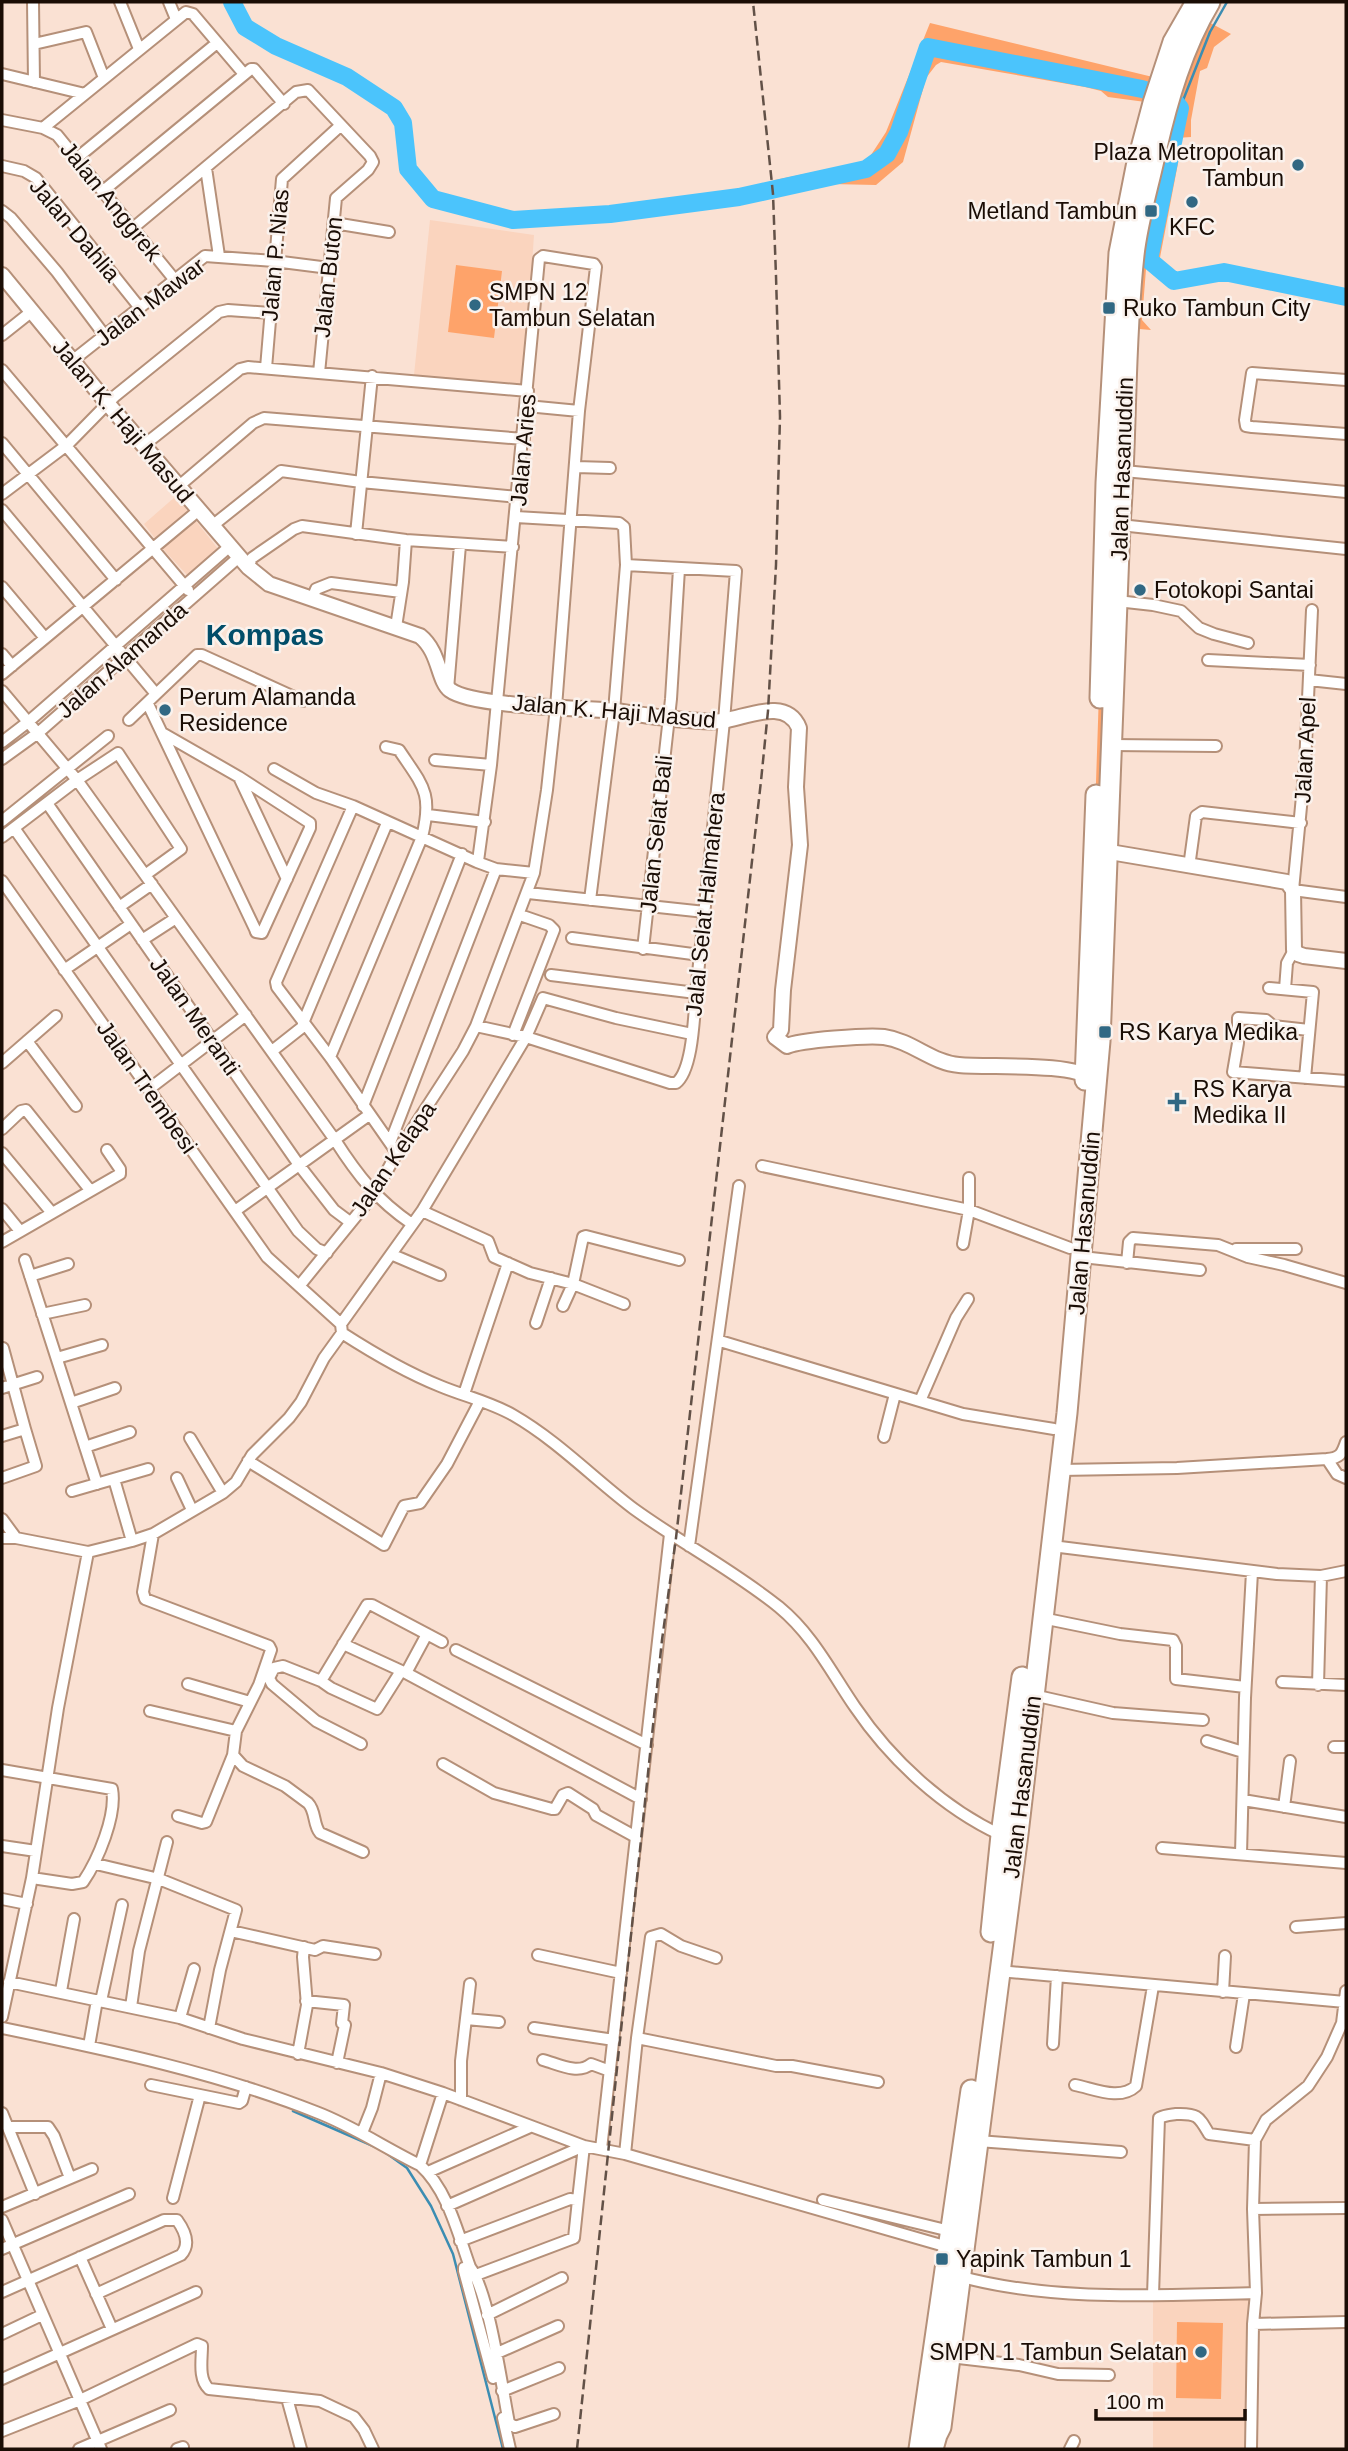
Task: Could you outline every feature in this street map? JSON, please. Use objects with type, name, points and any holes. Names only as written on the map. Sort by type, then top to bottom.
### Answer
[{"type":"highway","name":"Jalan Hasanuddin","points":[[1168,82],[1173,42],[1196,2]]},
{"type":"highway","name":"Jalan Hasanuddin","points":[[933,2449],[942,2427],[962,2277],[1052,1546],[1090,1078],[1100,1041],[1106,483],[1119,253],[1136,167],[1168,82],[1210,2]]},
{"type":"highway","name":"Jalan Hasanuddin","points":[[1101,850],[1111,745],[1120,525],[1129,471],[1127,346],[1134,253],[1159,109]]},
{"type":"highway","name":"Jalan Hasanuddin","points":[[919,2449],[986,1990],[1001,1835],[1076,1253]]},
{"type":"street","points":[[33,2],[34,82]]},
{"type":"street","points":[[120,2],[139,49]]},
{"type":"street","points":[[169,2],[176,19]]},
{"type":"street","points":[[43,128],[186,12],[191,12],[244,75]]},
{"type":"street","points":[[34,44],[86,32],[104,78]]},
{"type":"street","points":[[77,159],[217,43]]},
{"type":"street","points":[[103,191],[254,69],[284,104]]},
{"type":"street","points":[[2,74],[85,94]]},
{"type":"street","points":[[133,228],[296,92],[308,90],[340,126]]},
{"type":"street","name":"Jalan Anggrek","points":[[2,120],[43,128],[57,135],[174,279]]},
{"type":"street","name":"Jalan Buton","points":[[318,373],[337,195],[373,163],[370,156],[340,126]]},
{"type":"street","name":"Jalan P. Nias","points":[[266,369],[282,177],[340,126]]},
{"type":"street","name":"Jalan Dahlia","points":[[2,166],[24,171],[36,178],[140,307]]},
{"type":"street","points":[[206,168],[219,256]]},
{"type":"street","points":[[2,211],[57,272],[105,335]]},
{"type":"street","points":[[334,223],[389,232]]},
{"type":"street","name":"Jalan Mawar","points":[[72,361],[174,279],[209,255],[329,268]]},
{"type":"street","name":"Jalan Aries","points":[[478,861],[498,702],[539,259],[542,256],[594,264],[596,267]]},
{"type":"street","name":"Jalan Kelapa","points":[[300,1285],[374,1194],[397,1153],[439,1091],[476,1026],[534,873],[556,707],[579,411],[596,267]]},
{"type":"street","name":"Jalan K. Haji Masud","points":[[2,275],[239,557],[269,584],[420,636],[430,645],[447,689],[466,697],[498,702],[614,711],[669,719],[724,721],[768,711],[788,714],[796,720],[799,727],[796,787],[800,845],[781,1030],[775,1037],[787,1046],[848,1038],[881,1037],[916,1047],[932,1057],[955,1065],[1057,1069],[1090,1078]]},
{"type":"street","points":[[2,494],[67,445],[108,404],[219,312],[228,310],[270,313]]},
{"type":"street","points":[[2,335],[31,312]]},
{"type":"street","points":[[144,445],[240,369],[248,367],[528,391]]},
{"type":"street","points":[[2,370],[194,597]]},
{"type":"street","points":[[1346,380],[1252,373],[1245,420],[1246,426],[1252,427],[1346,434]]},
{"type":"street","points":[[356,534],[372,376]]},
{"type":"street","points":[[527,406],[579,411]]},
{"type":"street","points":[[179,486],[260,419],[524,439]]},
{"type":"street","points":[[2,443],[116,580]]},
{"type":"street","points":[[576,467],[610,468]]},
{"type":"street","points":[[212,526],[281,471],[361,482],[518,497]]},
{"type":"street","points":[[1129,471],[1346,492]]},
{"type":"street","points":[[2,510],[156,694]]},
{"type":"street","points":[[2,674],[199,510]]},
{"type":"street","points":[[516,517],[622,525],[625,531],[626,565],[614,711],[590,900]]},
{"type":"street","points":[[1120,525],[1346,549]]},
{"type":"street","points":[[239,557],[252,558],[302,526],[406,540],[513,547]]},
{"type":"street","points":[[396,627],[406,540]]},
{"type":"street","points":[[447,689],[460,545]]},
{"type":"street","name":"Jalan Alamanda","points":[[2,742],[184,586],[239,557]]},
{"type":"street","name":"Jalan Alamanda","points":[[2,759],[38,733],[239,557]]},
{"type":"street","points":[[626,565],[679,569]]},
{"type":"street","name":"Jalan Selat Bali","points":[[643,949],[669,719],[679,569]]},
{"type":"street","name":"Jalal Selat Halmahera","points":[[526,1037],[676,1083],[683,1077],[692,1034],[705,912],[736,570],[679,569]]},
{"type":"street","points":[[312,599],[316,589],[331,583],[401,592]]},
{"type":"street","points":[[2,586],[45,638]]},
{"type":"street","points":[[1117,601],[1181,611],[1199,628],[1248,643]]},
{"type":"street","name":"Jalan Apel","points":[[1293,890],[1301,823],[1312,610]]},
{"type":"street","points":[[2,654],[12,666]]},
{"type":"street","points":[[129,720],[192,659],[202,655],[303,701]]},
{"type":"street","points":[[1208,660],[1310,665]]},
{"type":"street","points":[[1309,680],[1346,684]]},
{"type":"street","points":[[2,691],[77,780],[362,1181],[412,1224]]},
{"type":"street","points":[[148,704],[255,929],[259,933],[264,931],[310,823],[239,777],[164,734]]},
{"type":"street","points":[[2,821],[108,736]]},
{"type":"street","points":[[1111,745],[1216,746]]},
{"type":"street","points":[[330,1057],[422,837],[428,815],[424,786],[399,750],[386,747]]},
{"type":"street","points":[[2,837],[77,780],[118,753],[181,849],[119,907]]},
{"type":"street","points":[[435,760],[491,765]]},
{"type":"street","points":[[274,769],[316,793],[353,806],[496,869],[534,873]]},
{"type":"street","points":[[239,777],[287,879]]},
{"type":"street","name":"Jalan Meranti","points":[[47,803],[299,1165],[334,1210],[350,1222]]},
{"type":"street","points":[[353,806],[276,982],[397,1153]]},
{"type":"street","points":[[1189,867],[1196,816],[1202,812],[1301,823]]},
{"type":"street","points":[[428,815],[485,822]]},
{"type":"street","points":[[272,1051],[304,1024],[387,823]]},
{"type":"street","points":[[14,828],[307,1241],[327,1253]]},
{"type":"street","points":[[1101,850],[1189,867],[1274,878],[1287,883],[1293,890],[1294,950],[1287,963],[1285,989]]},
{"type":"street","points":[[235,1211],[335,1140],[366,1111],[462,854]]},
{"type":"street","points":[[390,1143],[496,869]]},
{"type":"street","name":"Jalan Trembesi","points":[[2,881],[267,1257],[300,1285],[341,1329],[375,1354],[415,1375],[509,1413],[532,1426],[559,1445],[633,1508],[744,1581],[789,1617],[812,1641],[865,1722],[897,1760],[967,1818],[1001,1835]]},
{"type":"street","points":[[1293,890],[1346,897]]},
{"type":"street","points":[[528,893],[705,912]]},
{"type":"street","points":[[513,1035],[554,930],[549,925],[520,915]]},
{"type":"street","points":[[142,940],[176,918]]},
{"type":"street","points":[[64,970],[131,924]]},
{"type":"street","points":[[572,938],[700,955]]},
{"type":"street","points":[[1294,950],[1304,956],[1346,961]]},
{"type":"street","points":[[551,975],[696,993]]},
{"type":"street","points":[[1269,988],[1312,992],[1305,1078]]},
{"type":"street","points":[[2,1538],[16,1538],[88,1552],[153,1534],[223,1493],[236,1482],[248,1461],[301,1402],[341,1329],[422,1211],[526,1037],[543,998],[615,1018],[692,1034]]},
{"type":"street","points":[[149,1089],[246,1015]]},
{"type":"street","points":[[2,1063],[56,1016]]},
{"type":"street","points":[[1309,1030],[1273,1026],[1266,1020],[1238,1018],[1238,1043],[1233,1072],[1346,1081]]},
{"type":"street","points":[[476,1026],[526,1037]]},
{"type":"street","points":[[27,1041],[76,1107]]},
{"type":"street","points":[[2,1129],[21,1111],[26,1110],[90,1190]]},
{"type":"street","points":[[2,1241],[120,1174],[120,1169],[107,1150]]},
{"type":"street","points":[[2,1153],[52,1213]]},
{"type":"street","points":[[762,1166],[969,1210],[1076,1253],[1127,1263],[1200,1270]]},
{"type":"street","points":[[963,1244],[969,1210],[969,1178]]},
{"type":"street","points":[[690,1546],[740,1186]]},
{"type":"street","points":[[2,1209],[20,1231]]},
{"type":"street","points":[[422,1211],[488,1241],[494,1257],[508,1264],[530,1273],[573,1284],[624,1304]]},
{"type":"street","points":[[563,1306],[573,1284],[583,1237],[679,1260]]},
{"type":"street","points":[[1127,1263],[1130,1239],[1136,1237],[1192,1241],[1233,1250],[1248,1257],[1346,1283]]},
{"type":"street","points":[[1233,1250],[1296,1249]]},
{"type":"street","points":[[393,1255],[440,1275]]},
{"type":"street","points":[[25,1260],[97,1484]]},
{"type":"street","points":[[30,1276],[68,1264]]},
{"type":"street","points":[[464,1394],[508,1264]]},
{"type":"street","points":[[536,1324],[551,1278]]},
{"type":"street","points":[[920,1401],[956,1318],[968,1299]]},
{"type":"street","points":[[42,1314],[85,1305]]},
{"type":"street","points":[[719,1341],[963,1414],[1054,1429]]},
{"type":"street","points":[[57,1358],[102,1345]]},
{"type":"street","points":[[2,1478],[36,1466],[25,1429],[7,1386],[3,1349]]},
{"type":"street","points":[[7,1386],[37,1377]]},
{"type":"street","points":[[71,1403],[115,1388]]},
{"type":"street","points":[[884,1437],[895,1394]]},
{"type":"street","points":[[248,1461],[384,1545],[404,1506],[420,1503],[447,1464],[480,1401]]},
{"type":"street","points":[[2,1436],[25,1429]]},
{"type":"street","points":[[85,1447],[130,1432]]},
{"type":"street","points":[[190,1438],[223,1493]]},
{"type":"street","points":[[1060,1470],[1177,1468],[1327,1459],[1337,1458],[1342,1454],[1346,1442]]},
{"type":"street","points":[[1327,1459],[1338,1474],[1346,1478]]},
{"type":"street","points":[[72,1491],[148,1469]]},
{"type":"street","points":[[177,1478],[192,1510]]},
{"type":"street","points":[[114,1479],[132,1541]]},
{"type":"street","points":[[2,1519],[16,1538]]},
{"type":"street","points":[[153,1534],[145,1600],[269,1646],[271,1650],[236,1731],[233,1755],[205,1822],[202,1824],[178,1816]]},
{"type":"street","points":[[601,2149],[670,1534]]},
{"type":"street","points":[[1052,1546],[1252,1572],[1321,1576],[1346,1571]]},
{"type":"street","points":[[2,2017],[32,1878],[46,1777],[88,1552]]},
{"type":"street","points":[[1241,1854],[1245,1687],[1252,1572]]},
{"type":"street","points":[[1318,1685],[1321,1576]]},
{"type":"street","points":[[321,1681],[365,1607],[370,1605],[442,1642]]},
{"type":"street","points":[[1042,1618],[1120,1634],[1173,1640],[1176,1646],[1176,1679],[1245,1687]]},
{"type":"street","points":[[360,1744],[316,1721],[272,1684],[269,1678],[274,1668],[283,1666],[321,1681],[377,1709],[404,1672],[426,1634]]},
{"type":"street","points":[[343,1644],[404,1672],[641,1799]]},
{"type":"street","points":[[456,1650],[647,1745]]},
{"type":"street","points":[[1282,1682],[1346,1685]]},
{"type":"street","points":[[188,1684],[250,1702]]},
{"type":"street","points":[[1033,1695],[1113,1713],[1203,1720]]},
{"type":"street","points":[[150,1711],[236,1731]]},
{"type":"street","points":[[1207,1741],[1243,1752]]},
{"type":"street","points":[[1334,1746],[1346,1747]]},
{"type":"street","points":[[233,1755],[243,1766],[285,1786],[308,1803],[312,1807],[316,1829],[320,1833],[363,1852]]},
{"type":"street","points":[[1284,1807],[1290,1761]]},
{"type":"street","points":[[443,1764],[494,1793],[552,1810],[563,1795],[568,1793],[596,1815],[636,1837]]},
{"type":"street","points":[[2,1769],[112,1789],[114,1802],[96,1864],[83,1882],[78,1884],[32,1878]]},
{"type":"street","points":[[1243,1800],[1346,1817]]},
{"type":"street","points":[[131,2007],[139,1951],[167,1842]]},
{"type":"street","points":[[2,1846],[36,1851]]},
{"type":"street","points":[[1162,1848],[1346,1863]]},
{"type":"street","points":[[96,1864],[159,1879],[235,1909],[209,2028]]},
{"type":"street","points":[[2,1899],[27,1904]]},
{"type":"street","points":[[89,2046],[122,1905]]},
{"type":"street","points":[[61,1991],[74,1919]]},
{"type":"street","points":[[1296,1927],[1346,1923]]},
{"type":"street","points":[[231,1931],[316,1950],[323,1946],[375,1954]]},
{"type":"street","points":[[625,2154],[651,1937],[661,1934],[681,1946],[716,1958]]},
{"type":"street","points":[[298,2054],[305,2021],[304,1947]]},
{"type":"street","points":[[538,1955],[621,1973]]},
{"type":"street","points":[[1223,1993],[1225,1956]]},
{"type":"street","points":[[180,2018],[194,1969]]},
{"type":"street","points":[[999,1971],[1223,1993],[1345,1996],[1342,2023],[1327,2057],[1308,2086],[1266,2120],[1255,2140],[1253,2209],[1256,2293],[1251,2449]]},
{"type":"street","points":[[1053,2044],[1057,1976]]},
{"type":"street","points":[[9,1982],[180,2018],[298,2054],[381,2073],[443,2093],[584,2146],[625,2154],[949,2239]]},
{"type":"street","points":[[461,2100],[461,2061],[470,1984]]},
{"type":"street","points":[[1076,2085],[1121,2094],[1136,2087],[1153,1986]]},
{"type":"street","points":[[1236,2048],[1244,1994]]},
{"type":"street","points":[[306,2001],[344,2006],[342,2022],[345,2025],[337,2063]]},
{"type":"street","points":[[466,2019],[499,2022]]},
{"type":"street","points":[[2,2028],[89,2046],[246,2087],[317,2112],[362,2133],[424,2169],[447,2206],[473,2271],[487,2315],[511,2426],[554,2414]]},
{"type":"street","points":[[534,2028],[614,2040]]},
{"type":"street","points":[[637,2038],[776,2066],[792,2066],[878,2082]]},
{"type":"street","points":[[1334,2040],[1346,2044]]},
{"type":"street","points":[[543,2060],[578,2070],[585,2070],[591,2064],[610,2071]]},
{"type":"street","points":[[362,2133],[381,2073]]},
{"type":"street","points":[[151,2085],[239,2103],[246,2087]]},
{"type":"street","points":[[424,2169],[443,2093]]},
{"type":"street","points":[[173,2198],[200,2095]]},
{"type":"street","points":[[2,2112],[35,2194]]},
{"type":"street","points":[[1153,2295],[1159,2118],[1165,2115],[1192,2114],[1200,2119],[1209,2134],[1255,2140]]},
{"type":"street","points":[[8,2127],[48,2127],[70,2178]]},
{"type":"street","points":[[424,2169],[530,2127]]},
{"type":"street","points":[[978,2141],[1121,2152]]},
{"type":"street","points":[[510,2449],[464,2268],[473,2271],[575,2238],[584,2146]]},
{"type":"street","points":[[447,2206],[584,2146]]},
{"type":"street","points":[[2,2207],[92,2169]]},
{"type":"street","points":[[7,2247],[129,2194]]},
{"type":"street","points":[[460,2241],[570,2199],[578,2200]]},
{"type":"street","points":[[824,2200],[949,2239]]},
{"type":"street","points":[[1253,2209],[1346,2208]]},
{"type":"street","points":[[2,2220],[7,2247],[27,2281],[99,2445]]},
{"type":"street","points":[[2,2292],[164,2220],[177,2220],[182,2227],[186,2246],[181,2255],[96,2294]]},
{"type":"street","points":[[80,2257],[112,2329]]},
{"type":"street","points":[[962,2277],[996,2286],[1023,2289],[1153,2295],[1256,2293]]},
{"type":"street","points":[[487,2315],[562,2278]]},
{"type":"street","points":[[2,2379],[196,2292]]},
{"type":"street","points":[[2,2334],[42,2315]]},
{"type":"street","points":[[1253,2324],[1346,2322]]},
{"type":"street","points":[[495,2354],[558,2326]]},
{"type":"street","points":[[2,2431],[80,2399],[197,2344],[202,2346],[202,2380],[208,2389],[320,2401],[354,2417],[373,2449]]},
{"type":"street","points":[[950,2357],[1018,2365],[1058,2374],[1109,2375]]},
{"type":"street","points":[[502,2391],[559,2368]]},
{"type":"street","points":[[287,2398],[301,2449]]},
{"type":"street","points":[[79,2449],[99,2445],[170,2410]]},
{"type":"shaded area","points":[[1201,18],[1231,34],[1214,47],[1207,68],[1200,71],[1191,120],[1191,137],[1177,138],[1160,134]]},
{"type":"shaded area","points":[[930,23],[1161,79],[1153,103],[1108,97],[1101,91],[1085,87],[941,62],[926,78],[903,162],[876,185],[831,184],[777,193],[775,180],[867,161],[886,132]]},
{"type":"shaded area","points":[[1161,155],[1179,158],[1158,268],[1146,269],[1142,320],[1151,330],[1128,328],[1111,745],[1094,842],[1106,483],[1113,364]]},
{"type":"shaded area","name":"SMPN 12 Tambun Selatan","points":[[430,220],[534,235],[524,385],[414,375]]},
{"type":"shaded area","points":[[456,265],[502,271],[494,338],[448,332]]},
{"type":"shaded area","points":[[176,496],[190,514],[157,541],[144,524]]},
{"type":"shaded area","points":[[195,520],[219,550],[188,576],[162,548]]},
{"type":"shaded area","name":"SMPN 1 Tambun Selatan","points":[[1250,2295],[1249,2449],[1153,2448],[1153,2297]]},
{"type":"shaded area","points":[[1177,2322],[1223,2323],[1221,2399],[1176,2398]]},
{"type":"waterway","points":[[232,2],[245,27],[276,46],[347,77],[394,108],[403,123],[408,169],[433,199],[513,220],[610,214],[739,197],[866,169],[887,154],[899,132],[928,47],[1142,89],[1172,98],[1180,108],[1149,260],[1174,281],[1224,272],[1346,297]]},
{"type":"waterway","points":[[1180,108],[1210,32],[1227,2]]},
{"type":"waterway","points":[[293,2111],[380,2149]]},
{"type":"waterway","points":[[386,2153],[407,2168],[431,2206],[453,2254],[503,2449]]},
{"type":"railway","points":[[577,2449],[662,1640],[676,1538],[768,711],[780,417],[773,194],[753,2]]},
{"type":"place","name":"Plaza Metropolitan Tambun","points":[[1298,165]]},
{"type":"place","name":"KFC","points":[[1192,202]]},
{"type":"place","name":"Metland Tambun","points":[[1151,211]]},
{"type":"place","name":"SMPN 12 Tambun Selatan","points":[[475,305]]},
{"type":"place","name":"Ruko Tambun City","points":[[1109,308]]},
{"type":"place","name":"Fotokopi Santai","points":[[1140,590]]},
{"type":"place","name":"Perum Alamanda Residence","points":[[165,710]]},
{"type":"place","name":"RS Karya Medika","points":[[1105,1032]]},
{"type":"place","name":"RS Karya Medika II","points":[[1177,1102]]},
{"type":"place","name":"Yapink Tambun 1","points":[[942,2259]]},
{"type":"place","name":"SMPN 1 Tambun Selatan","points":[[1201,2352]]},
{"type":"district","name":"Kompas","points":[[265,634]]}]
